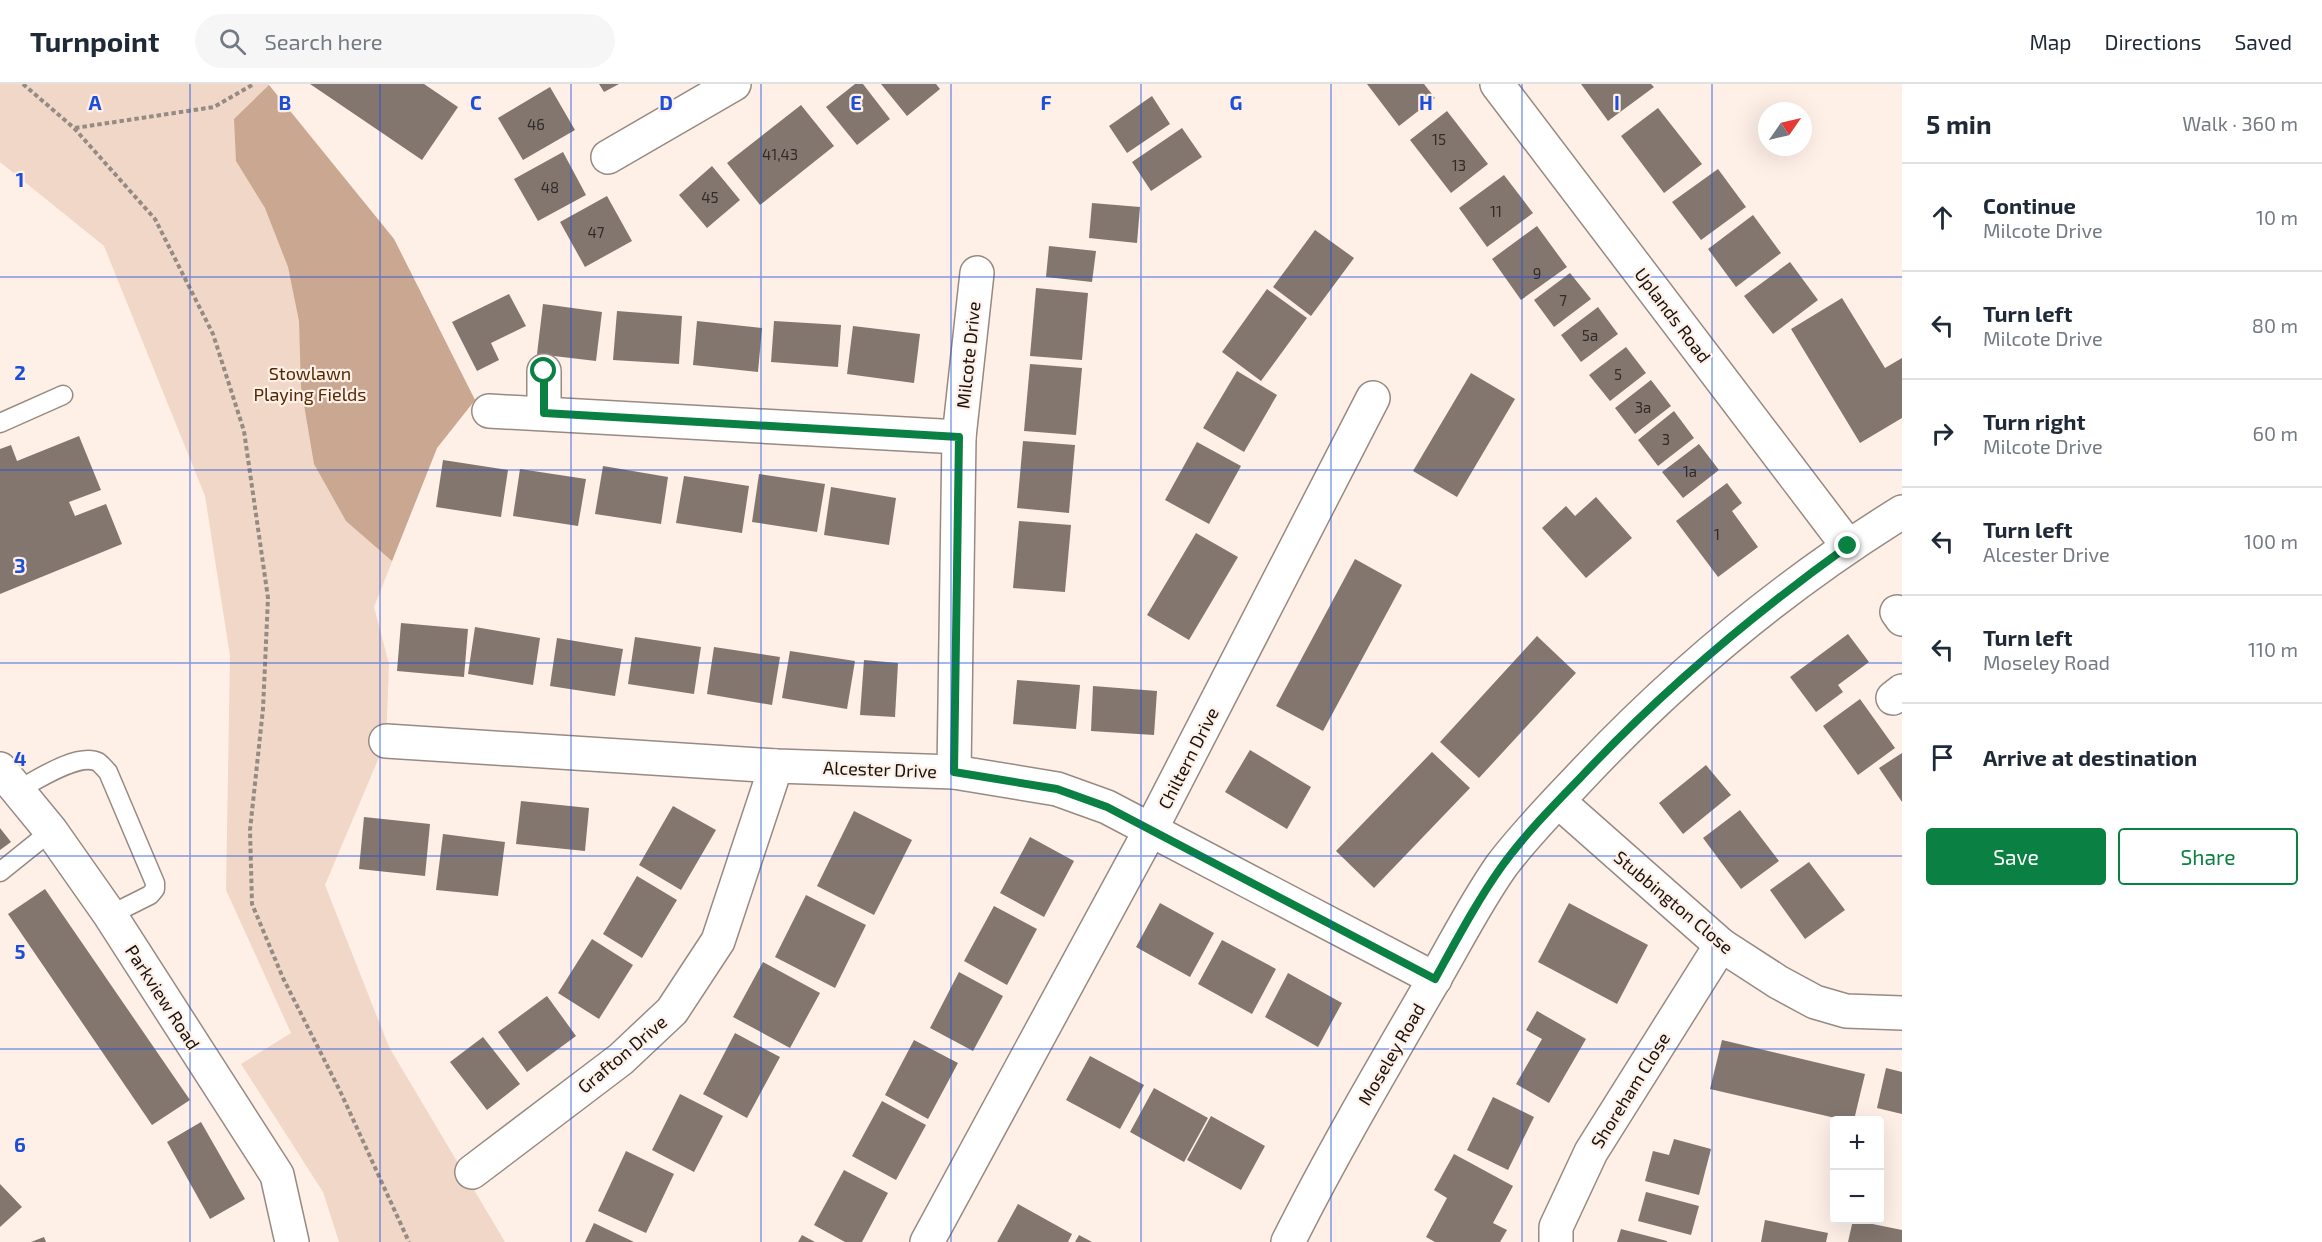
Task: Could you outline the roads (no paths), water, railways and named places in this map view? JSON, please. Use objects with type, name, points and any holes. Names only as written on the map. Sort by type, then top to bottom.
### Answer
[{"type":"street","points":[[608,157],[734,84]]},
{"type":"street","name":"Uplands Road","points":[[1497,84],[1848,546]]},
{"type":"street","name":"Milcote Drive","points":[[954,772],[959,437],[977,273]]},
{"type":"street","points":[[544,371],[544,413]]},
{"type":"street","name":"Chiltern Drive","points":[[927,1242],[1151,829],[1373,398]]},
{"type":"street","points":[[489,411],[959,437]]},
{"type":"street","name":"Moseley Road","points":[[1288,1242],[1372,1086],[1473,912],[1503,865],[1558,801],[1612,744],[1689,671],[1783,593],[1848,546],[1902,512]]},
{"type":"street","name":"Alcester Drive","points":[[386,741],[776,766],[954,772],[1057,789],[1107,807],[1151,829],[1435,979]]},
{"type":"street","name":"Grafton Drive","points":[[472,1172],[621,1059],[672,1011],[718,941],[776,766]]},
{"type":"street","name":"Parkview Road","points":[[9,780],[51,831],[110,915],[277,1175],[292,1242]]},
{"type":"street","name":"Stubbington Close","points":[[1558,801],[1721,945],[1815,1002],[1846,1011],[1902,1013]]},
{"type":"street","name":"Shoreham Close","points":[[1556,1242],[1556,1227],[1591,1152],[1721,945]]},
{"type":"lane","points":[[0,423],[63,395]]},
{"type":"lane","points":[[9,780],[90,760],[99,762],[108,772],[155,883],[155,889],[150,895],[110,915]]},
{"type":"lane","points":[[0,872],[51,831]]},
{"type":"park label","name":"Stowlawn Playing Fields","points":[[310,383]]}]
